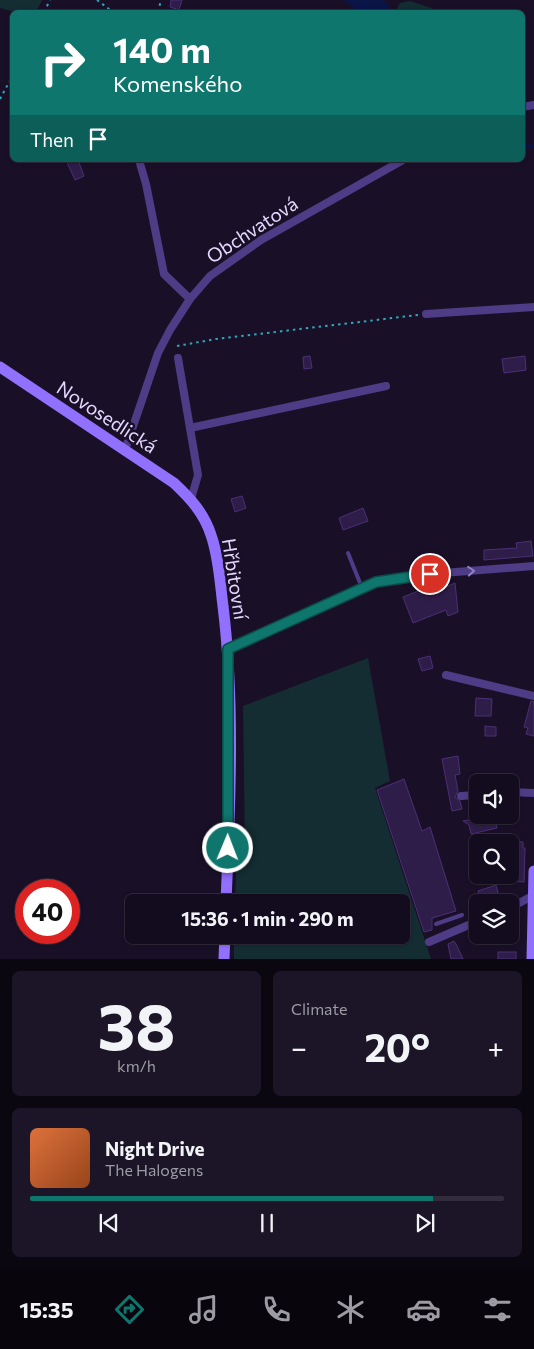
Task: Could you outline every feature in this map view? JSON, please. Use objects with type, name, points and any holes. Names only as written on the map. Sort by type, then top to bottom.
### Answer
[{"type":"street","points":[[140,162],[146,184],[164,274],[190,299]]},
{"type":"street","name":"Obchvatová","points":[[125,450],[158,353],[190,299],[210,276],[261,240],[399,162]]},
{"type":"street","points":[[426,314],[534,307]]},
{"type":"street","points":[[178,358],[198,474],[192,499]]},
{"type":"street","name":"Novosedlická","points":[[0,367],[174,483],[192,499]]},
{"type":"street","points":[[190,428],[386,386]]},
{"type":"street","name":"Hřbitovní","points":[[192,499],[202,514],[215,550],[228,649],[229,795],[226,894]]},
{"type":"street","points":[[228,649],[376,582],[430,574],[534,566]]},
{"type":"street","points":[[446,675],[534,696]]},
{"type":"street","points":[[519,792],[534,793]]},
{"type":"street","points":[[461,796],[469,796]]},
{"type":"street","points":[[532,959],[534,871]]},
{"type":"street","points":[[519,903],[533,895]]},
{"type":"street","points":[[429,942],[469,925]]},
{"type":"street","points":[[224,959],[225,944]]},
{"type":"lane","points":[[348,553],[362,588]]},
{"type":"lane","points":[[436,924],[462,915]]},
{"type":"path","points":[[98,0],[110,10]]},
{"type":"path","points":[[0,99],[10,81]]},
{"type":"path","points":[[178,358],[177,346],[216,338],[354,324],[426,314]]},
{"type":"green space","points":[[0,0],[42,0],[37,10],[10,11],[0,8]]},
{"type":"green space","points":[[410,1],[433,10],[396,10],[400,3]]},
{"type":"green space","points":[[368,658],[390,781],[375,788],[410,894],[235,894],[237,850],[245,846],[243,706]]},
{"type":"green space","points":[[410,895],[431,959],[234,959],[234,944],[410,944]]},
{"type":"shaded area","points":[[343,0],[381,0],[387,2],[389,10],[354,10],[352,6]]},
{"type":"building","points":[[171,0],[182,0],[179,10],[170,7]]},
{"type":"building","points":[[67,162],[79,162],[84,176],[75,180]]},
{"type":"building","points":[[310,356],[312,368],[304,369],[303,357]]},
{"type":"building","points":[[525,356],[526,370],[504,373],[502,359]]},
{"type":"building","points":[[242,496],[246,508],[235,512],[231,499]]},
{"type":"building","points":[[363,508],[368,521],[343,530],[339,518]]},
{"type":"building","points":[[531,541],[533,556],[484,560],[484,550],[517,548],[516,543]]},
{"type":"building","points":[[446,580],[448,586],[455,583],[458,612],[448,616],[446,610],[413,623],[403,597]]},
{"type":"building","points":[[430,656],[433,668],[422,671],[418,659]]},
{"type":"building","points":[[476,698],[492,699],[491,716],[475,716]]},
{"type":"building","points":[[531,701],[534,702],[534,736],[526,734],[528,728],[524,727]]},
{"type":"building","points":[[485,726],[496,727],[496,736],[485,736]]},
{"type":"building","points":[[458,756],[460,774],[455,775],[458,791],[455,797],[460,801],[462,809],[452,811],[442,759]]},
{"type":"building","points":[[404,779],[422,831],[430,827],[456,911],[432,918],[432,930],[424,932],[377,790]]},
{"type":"building","points":[[469,820],[469,824],[496,824],[497,828],[471,834],[469,825],[463,821]]},
{"type":"building","points":[[519,842],[523,842],[523,848],[525,848],[524,882],[519,882]]},
{"type":"building","points":[[496,885],[498,893],[479,894],[478,891]]},
{"type":"building","points":[[454,941],[463,959],[451,959],[448,944]]},
{"type":"building","points":[[498,952],[516,952],[516,959],[498,959]]},
{"type":"waterway","points":[[525,146],[534,146]]},
{"type":"route","points":[[228,848],[228,649],[376,582],[430,574]]}]
